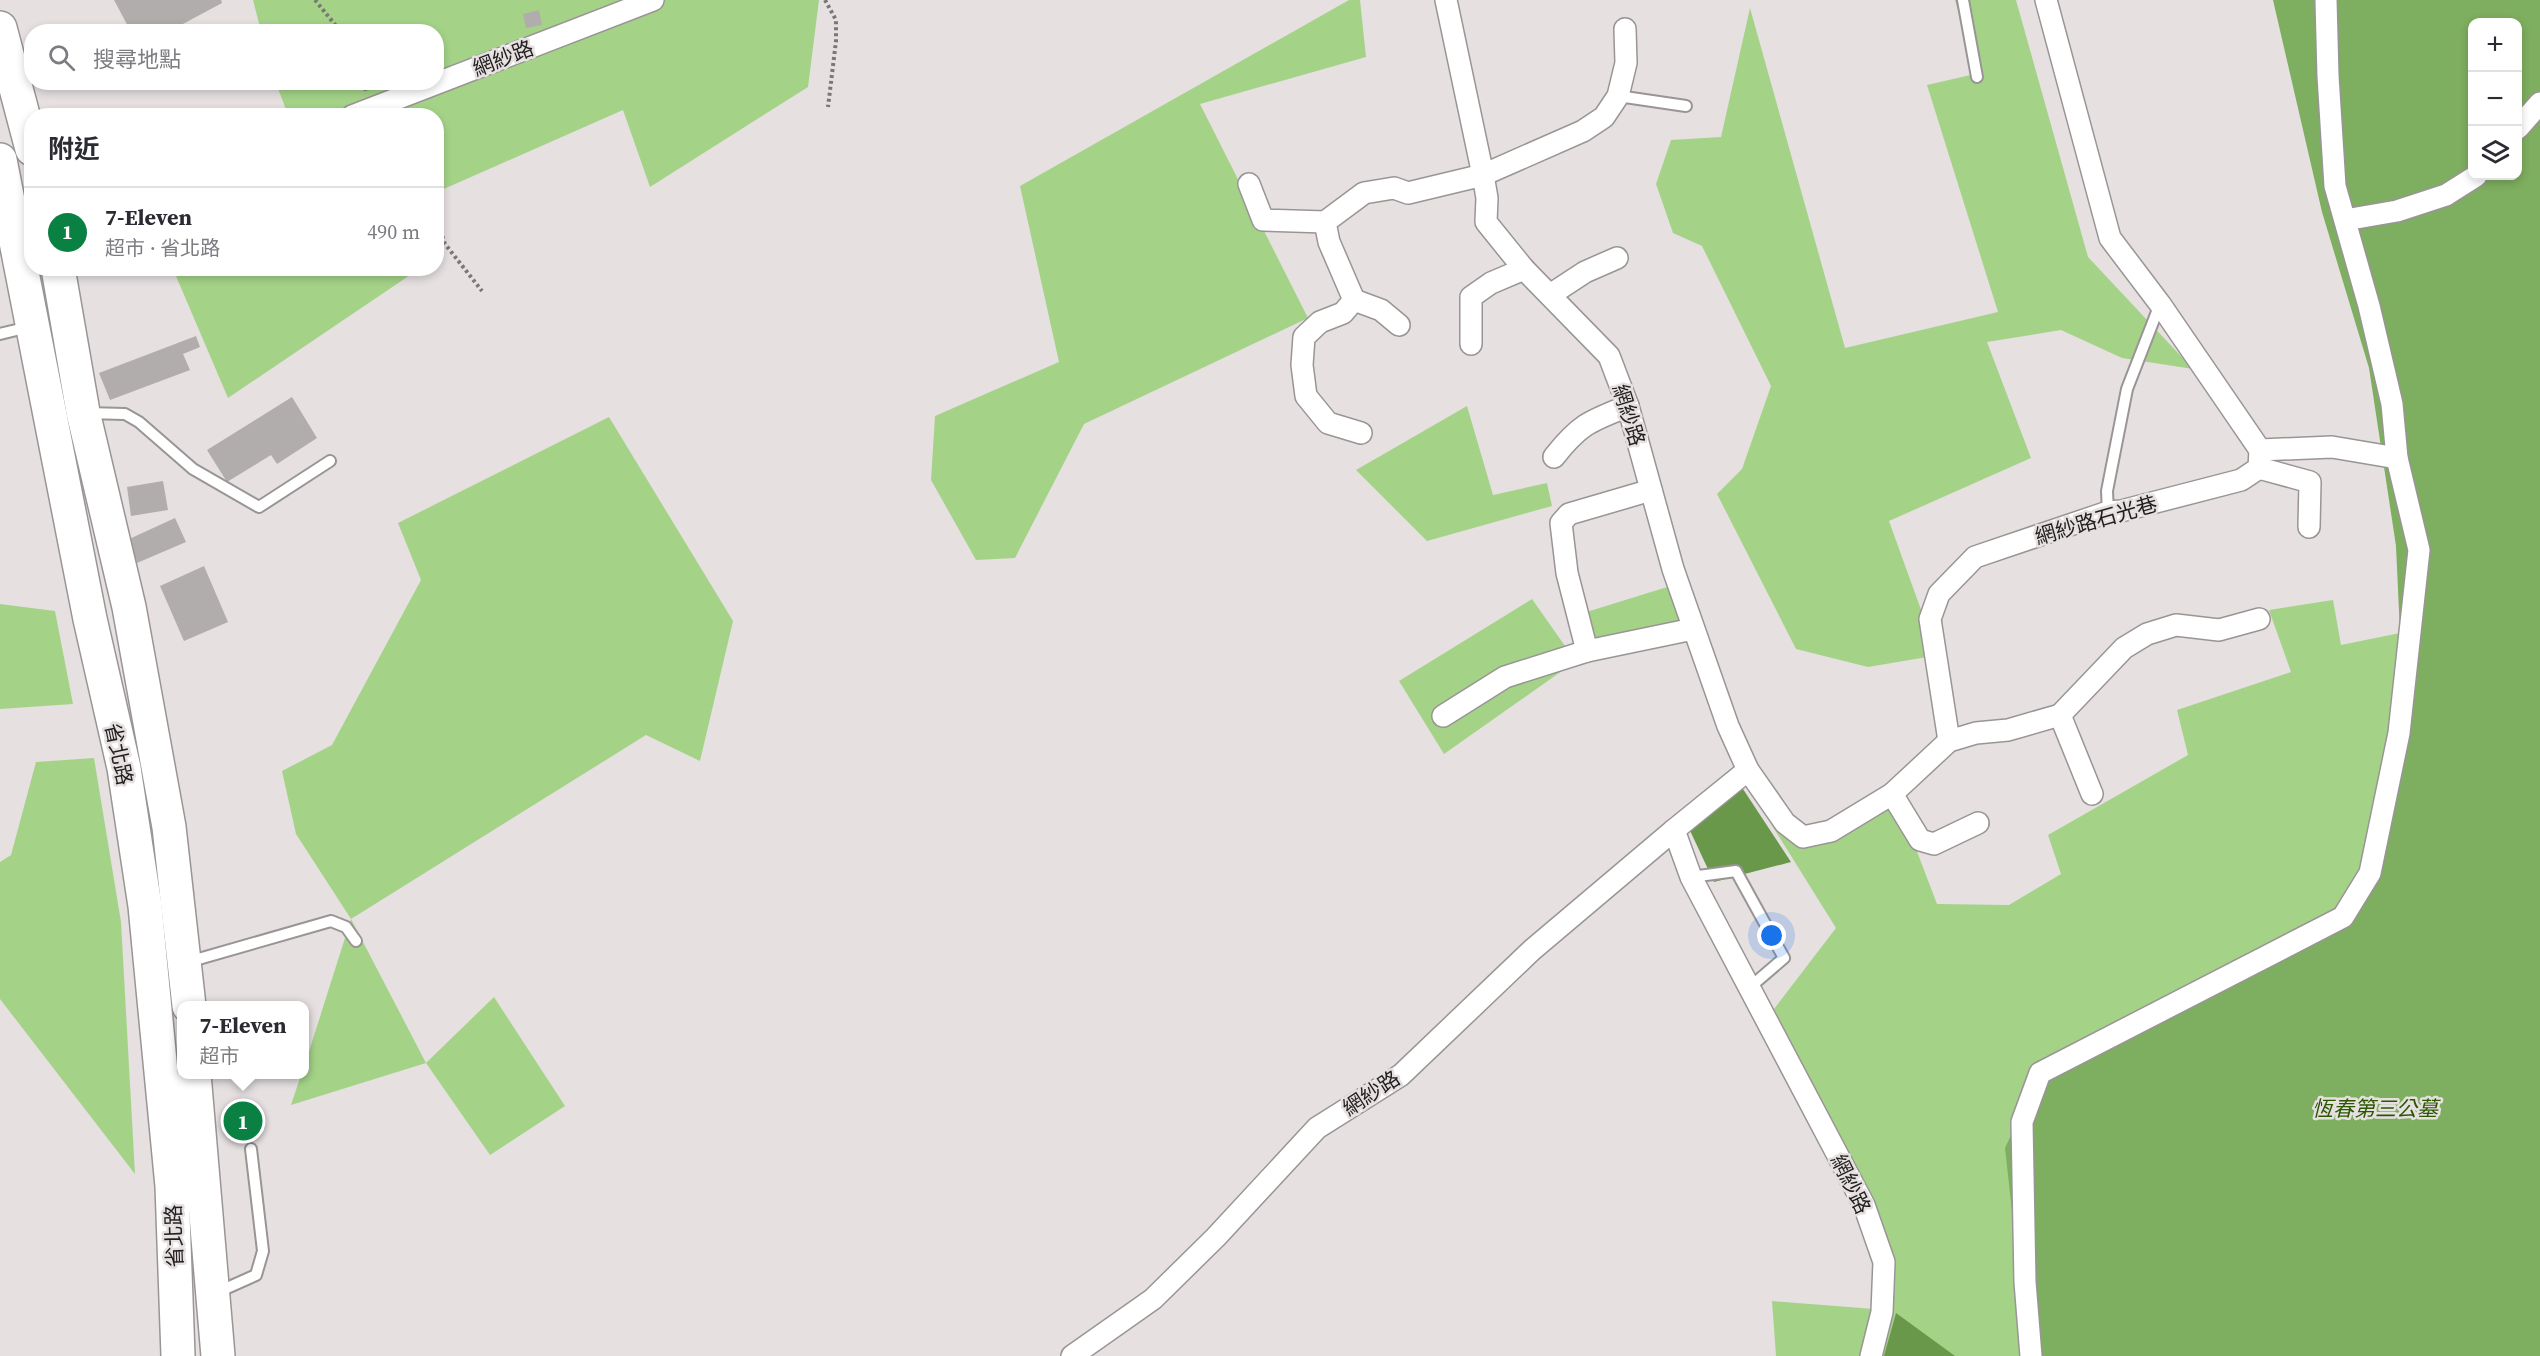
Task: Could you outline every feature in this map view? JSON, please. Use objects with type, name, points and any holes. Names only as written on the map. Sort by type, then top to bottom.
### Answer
[{"type":"main road","points":[[0,28],[24,120]]},
{"type":"main road","name":"省北路","points":[[0,159],[15,226],[32,327],[90,619],[124,768],[146,906],[172,1186],[178,1356]]},
{"type":"main road","name":"省北路","points":[[59,276],[83,412],[129,607],[169,827],[189,1001]]},
{"type":"main road","name":"省北路","points":[[194,1079],[218,1356]]},
{"type":"street","name":"網紗路","points":[[444,81],[653,0]]},
{"type":"street","name":"網紗路","points":[[1072,1356],[1153,1299],[1216,1237],[1317,1128],[1401,1075],[1532,950],[1748,770],[1728,726],[1692,629],[1628,406],[1610,356],[1524,269],[1486,222],[1487,198],[1484,175],[1446,0]]},
{"type":"street","points":[[2046,0],[2110,238],[2160,304],[2259,459],[2310,482],[2309,527]]},
{"type":"street","points":[[2031,1356],[2025,1282],[2022,1122],[2040,1073],[2343,917],[2370,873],[2399,733],[2419,550],[2397,458],[2392,404],[2369,306],[2335,186],[2326,0]]},
{"type":"street","points":[[1249,184],[1263,220],[1325,222],[1364,193],[1394,188],[1408,193],[1484,175],[1583,130],[1604,117],[1618,96],[1626,63],[1625,29]]},
{"type":"street","name":"網紗路","points":[[373,108],[419,90]]},
{"type":"street","points":[[2519,126],[2540,103]]},
{"type":"street","points":[[2345,220],[2397,211],[2446,195],[2470,180]]},
{"type":"street","points":[[1325,222],[1329,242],[1354,300],[1381,310],[1399,325]]},
{"type":"street","points":[[1550,295],[1585,272],[1617,258]]},
{"type":"street","points":[[1471,344],[1471,297],[1491,283],[1524,269]]},
{"type":"street","points":[[1354,300],[1343,312],[1320,322],[1304,337],[1302,365],[1306,396],[1328,423],[1361,433]]},
{"type":"street","points":[[1554,457],[1573,433],[1592,420],[1628,406]]},
{"type":"street","name":"網紗路石光巷","points":[[1949,741],[1930,619],[1939,594],[1975,557],[2108,512],[2121,511],[2241,480],[2259,459],[2332,447],[2397,458]]},
{"type":"street","points":[[1587,651],[1567,573],[1561,523],[1569,514],[1651,490]]},
{"type":"street","points":[[1748,770],[1785,823],[1803,837],[1831,831],[1892,794],[1949,741],[1976,733],[2008,730],[2060,715],[2124,648],[2147,634],[2176,625],[2219,630],[2259,620]]},
{"type":"street","points":[[1443,716],[1505,677],[1587,651],[1692,629]]},
{"type":"street","points":[[2060,715],[2092,794]]},
{"type":"street","points":[[1892,794],[1920,840],[1934,844],[1978,823]]},
{"type":"street","name":"網紗路","points":[[1674,830],[1691,877],[1864,1205],[1884,1262],[1882,1312],[1871,1356]]},
{"type":"lane","points":[[1963,0],[1977,77]]},
{"type":"lane","points":[[1618,96],[1686,106]]},
{"type":"lane","points":[[2108,512],[2107,491],[2127,389],[2160,304]]},
{"type":"lane","points":[[0,334],[32,327]]},
{"type":"lane","points":[[83,412],[125,414],[139,422],[193,469],[259,507],[330,461]]},
{"type":"lane","points":[[1691,877],[1737,871],[1784,958],[1749,988]]},
{"type":"lane","points":[[185,963],[331,921],[346,927],[356,941]]},
{"type":"lane","points":[[212,1295],[255,1275],[263,1251],[251,1149]]},
{"type":"path","points":[[315,0],[334,24]]},
{"type":"path","points":[[825,0],[836,20],[836,41],[828,107]]},
{"type":"path","points":[[444,241],[482,291]]},
{"type":"shaded area","points":[[253,0],[819,0],[808,87],[650,187],[623,110],[444,189],[444,108],[285,108],[279,90],[444,90],[444,24],[259,24]]},
{"type":"shaded area","points":[[1349,0],[1360,0],[1366,57],[1200,104],[1308,318],[1084,424],[1015,558],[976,560],[931,480],[935,416],[1059,362],[1020,186]]},
{"type":"shaded area","points":[[1955,0],[2016,0],[2088,257],[2193,369],[2122,358],[2061,330],[1987,342],[2031,458],[1889,521],[1924,618],[1927,657],[1868,667],[1796,649],[1717,494],[1742,469],[1771,386],[1702,246],[1673,233],[1656,184],[1671,140],[1721,137],[1750,8],[1845,348],[1998,312],[1927,85],[1975,74]]},
{"type":"shaded area","points":[[176,276],[409,276],[228,398]]},
{"type":"shaded area","points":[[1467,406],[1493,495],[1547,483],[1552,506],[1427,541],[1356,470]]},
{"type":"shaded area","points":[[609,417],[733,621],[700,761],[646,735],[351,919],[296,834],[282,771],[332,745],[421,580],[398,523]]},
{"type":"shaded area","points":[[1677,584],[1686,623],[1576,661],[1444,754],[1399,681],[1532,599],[1565,646],[1595,636],[1580,614]]},
{"type":"shaded area","points":[[2333,600],[2341,645],[2400,633],[2406,712],[2370,873],[2306,938],[2030,1356],[1776,1356],[1772,1301],[1874,1309],[1881,1260],[1866,1201],[1774,1009],[1836,928],[1735,766],[1772,789],[1803,828],[1838,817],[1892,786],[1937,904],[2009,905],[2061,874],[2048,835],[2188,755],[2177,710],[2291,672],[2269,610]]},
{"type":"shaded area","points":[[0,604],[55,611],[73,704],[0,709]]},
{"type":"shaded area","points":[[94,758],[121,922],[135,1174],[0,999],[0,862],[11,855],[36,762]]},
{"type":"shaded area","points":[[1741,786],[1791,862],[1714,882],[1686,822]]},
{"type":"shaded area","points":[[351,919],[426,1063],[291,1105],[300,1079],[309,1079],[309,1051]]},
{"type":"shaded area","points":[[494,997],[565,1106],[490,1155],[426,1063]]},
{"type":"shaded area","points":[[1896,1313],[1955,1356],[1884,1356]]},
{"type":"green space","name":"恆春第三公墓","points":[[2273,0],[2540,0],[2540,1356],[2028,1356],[2005,1148],[2040,1073],[2306,938],[2370,873],[2399,733],[2400,633],[2396,546],[2369,368],[2322,212]]},
{"type":"building","points":[[114,0],[221,0],[222,3],[183,24],[127,24]]},
{"type":"building","points":[[539,10],[542,25],[526,28],[523,14]]},
{"type":"building","points":[[196,336],[200,347],[183,354],[190,370],[110,400],[99,373]]},
{"type":"building","points":[[292,397],[317,438],[277,464],[271,455],[227,482],[207,450]]},
{"type":"building","points":[[163,481],[168,510],[131,516],[127,487]]},
{"type":"building","points":[[175,518],[186,542],[137,563],[127,540]]},
{"type":"building","points":[[204,566],[228,622],[184,641],[160,586]]},
{"type":"place","name":"7-Eleven","points":[[243,1121]]}]
